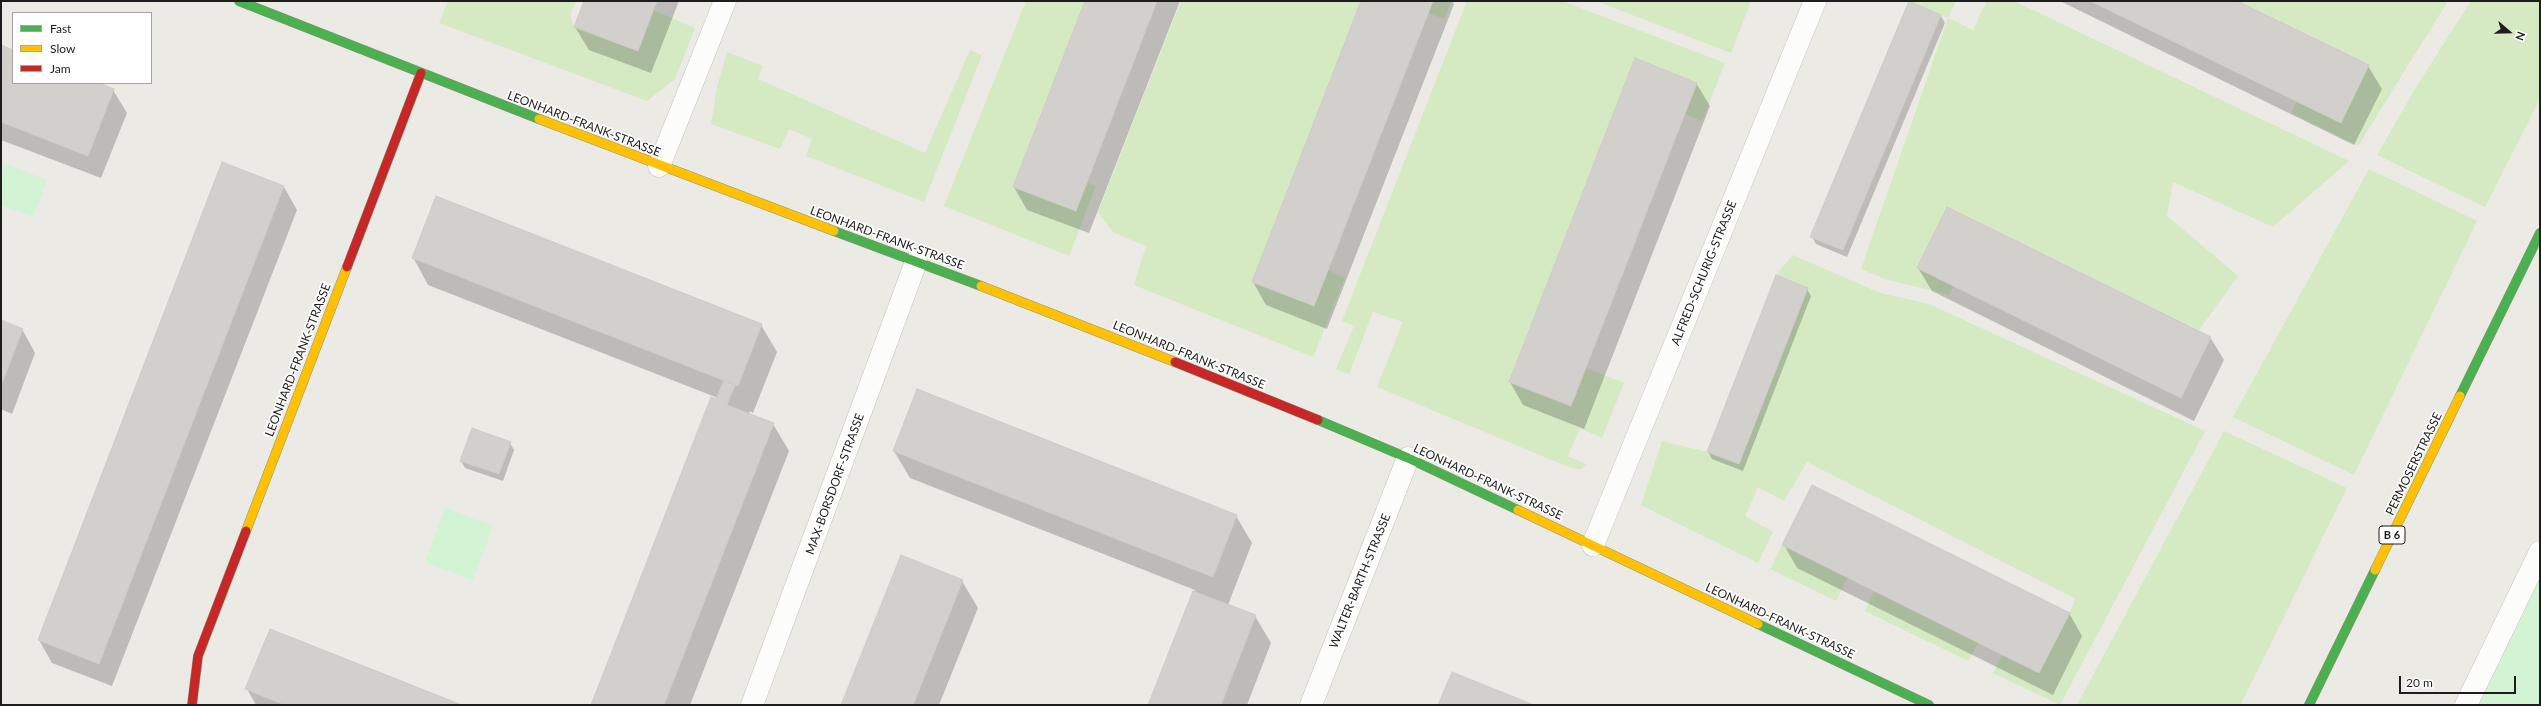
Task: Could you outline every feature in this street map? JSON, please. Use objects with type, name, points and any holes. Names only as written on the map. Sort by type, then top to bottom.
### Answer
[{"type":"street","name":"LEONHARD-FRANK-STRASSE","points":[[239,1],[660,166],[1063,317],[1408,458],[1929,705]]},
{"type":"street","points":[[660,166],[725,1]]},
{"type":"street","name":"ALFRED-SCHURIG-STRASSE","points":[[1593,545],[1815,1]]},
{"type":"street","name":"LEONHARD-FRANK-STRASSE","points":[[192,705],[198,656],[421,73]]},
{"type":"street","name":"PERMOSERSTRASSE","points":[[2308,705],[2540,233]]},
{"type":"street","name":"MAX-BORSDORF-STRASSE","points":[[752,705],[916,262]]},
{"type":"street","name":"WALTER-BARTH-STRASSE","points":[[1311,705],[1408,458]]},
{"type":"street","points":[[2466,705],[2540,552]]},
{"type":"green space","points":[[448,1],[576,1],[570,16],[574,27],[653,10],[695,28],[675,79],[647,101],[439,23]]},
{"type":"green space","points":[[1026,1],[1085,1],[1013,186],[1076,211],[1087,183],[1096,186],[1069,256],[944,206]]},
{"type":"green space","points":[[1181,1],[1361,1],[1252,282],[1314,306],[1328,270],[1345,278],[1313,357],[1134,285],[1146,246],[1114,233],[1098,212]]},
{"type":"green space","points":[[1433,1],[1451,1],[1444,19],[1428,13]]},
{"type":"green space","points":[[1467,1],[1562,1],[1725,63],[1702,121],[1685,114],[1697,83],[1635,58],[1509,382],[1571,406],[1586,368],[1624,383],[1602,438],[1580,428],[1568,456],[1587,465],[1581,469],[1571,468],[1377,387],[1403,322],[1373,312],[1349,374],[1336,369],[1354,326],[1342,321]]},
{"type":"green space","points":[[1596,1],[1751,1],[1731,53]]},
{"type":"green space","points":[[1910,1],[1956,1],[1948,18]]},
{"type":"green space","points":[[1987,1],[2014,1],[2349,161],[2273,227],[2173,182],[2167,216],[2238,276],[2199,330],[1947,208],[1917,268],[1954,287],[1949,295],[1885,279],[1861,269],[1948,18],[1973,30]]},
{"type":"green space","points":[[2237,1],[2448,1],[2358,146],[2291,113],[2297,101]]},
{"type":"green space","points":[[2471,1],[2540,1],[2540,99],[2485,207],[2377,155],[2418,84]]},
{"type":"green space","points":[[970,50],[982,55],[924,202],[806,156],[812,139],[789,129],[780,149],[711,124],[717,87],[727,52],[763,66],[758,79],[925,153]]},
{"type":"green space","points":[[5,164],[47,180],[33,217],[1,205],[1,176]]},
{"type":"green space","points":[[2369,169],[2477,221],[2354,475],[2233,417]]},
{"type":"green space","points":[[1793,255],[1880,293],[1929,304],[2205,431],[2060,705],[1993,673],[2003,654],[2040,672],[2076,599],[1807,462],[1784,501],[1758,487],[1745,516],[1773,532],[1758,563],[1641,505],[1662,441],[1707,452],[1739,464],[1808,288],[1776,275]]},
{"type":"green space","points":[[2224,431],[2347,488],[2240,705],[2077,705]]},
{"type":"green space","points":[[445,508],[493,526],[473,580],[425,563]]},
{"type":"green space","points":[[1782,545],[1848,577],[1836,601],[1770,569]]},
{"type":"green space","points":[[2540,552],[2540,705],[2466,705]]},
{"type":"green space","points":[[1875,591],[1979,642],[1968,661],[1865,611]]},
{"type":"building","points":[[584,1],[657,1],[638,51],[574,27]]},
{"type":"building","points":[[1085,1],[1157,1],[1076,211],[1013,187]]},
{"type":"building","points":[[1361,1],[1433,1],[1314,306],[1252,282]]},
{"type":"building","points":[[1909,1],[1941,15],[1843,250],[1810,237]]},
{"type":"building","points":[[2090,1],[2237,1],[2369,65],[2341,123]]},
{"type":"building","points":[[1,45],[12,50],[12,84],[102,84],[114,89],[88,156],[1,122]]},
{"type":"building","points":[[1635,58],[1697,83],[1571,406],[1509,382]]},
{"type":"building","points":[[222,162],[284,186],[99,664],[38,640]]},
{"type":"building","points":[[436,196],[762,324],[738,386],[412,258]]},
{"type":"building","points":[[1947,207],[2211,337],[2181,398],[1917,268]]},
{"type":"building","points":[[1776,275],[1808,288],[1739,464],[1707,452]]},
{"type":"building","points":[[1,320],[23,329],[1,386]]},
{"type":"building","points":[[724,380],[735,385],[727,405],[774,423],[664,705],[591,705],[711,397],[716,399]]},
{"type":"building","points":[[917,389],[1237,515],[1213,577],[893,451]]},
{"type":"building","points":[[472,428],[511,442],[499,474],[460,461]]},
{"type":"building","points":[[1812,485],[2070,613],[2039,673],[1782,545]]},
{"type":"building","points":[[901,555],[963,580],[913,705],[841,705]]},
{"type":"building","points":[[1193,591],[1256,615],[1221,705],[1148,705]]},
{"type":"building","points":[[270,629],[462,705],[285,705],[245,689]]},
{"type":"building","points":[[1452,672],[1534,705],[1438,705]]},
{"type":"traffic: fast","points":[[239,1],[539,119]]},
{"type":"traffic: fast","points":[[834,231],[981,286]]},
{"type":"traffic: fast","points":[[2460,396],[2540,233]]},
{"type":"traffic: fast","points":[[1318,420],[1408,458],[1518,510]]},
{"type":"traffic: fast","points":[[2309,705],[2375,570]]},
{"type":"traffic: fast","points":[[1758,624],[1929,705]]},
{"type":"traffic: slow","points":[[539,119],[834,231]]},
{"type":"traffic: slow","points":[[246,531],[347,267]]},
{"type":"traffic: slow","points":[[981,286],[1175,362]]},
{"type":"traffic: slow","points":[[2375,570],[2460,396]]},
{"type":"traffic: slow","points":[[1518,510],[1758,624]]},
{"type":"traffic: jam","points":[[347,267],[421,73]]},
{"type":"traffic: jam","points":[[1175,362],[1318,420]]},
{"type":"traffic: jam","points":[[192,705],[198,656],[246,531]]}]
